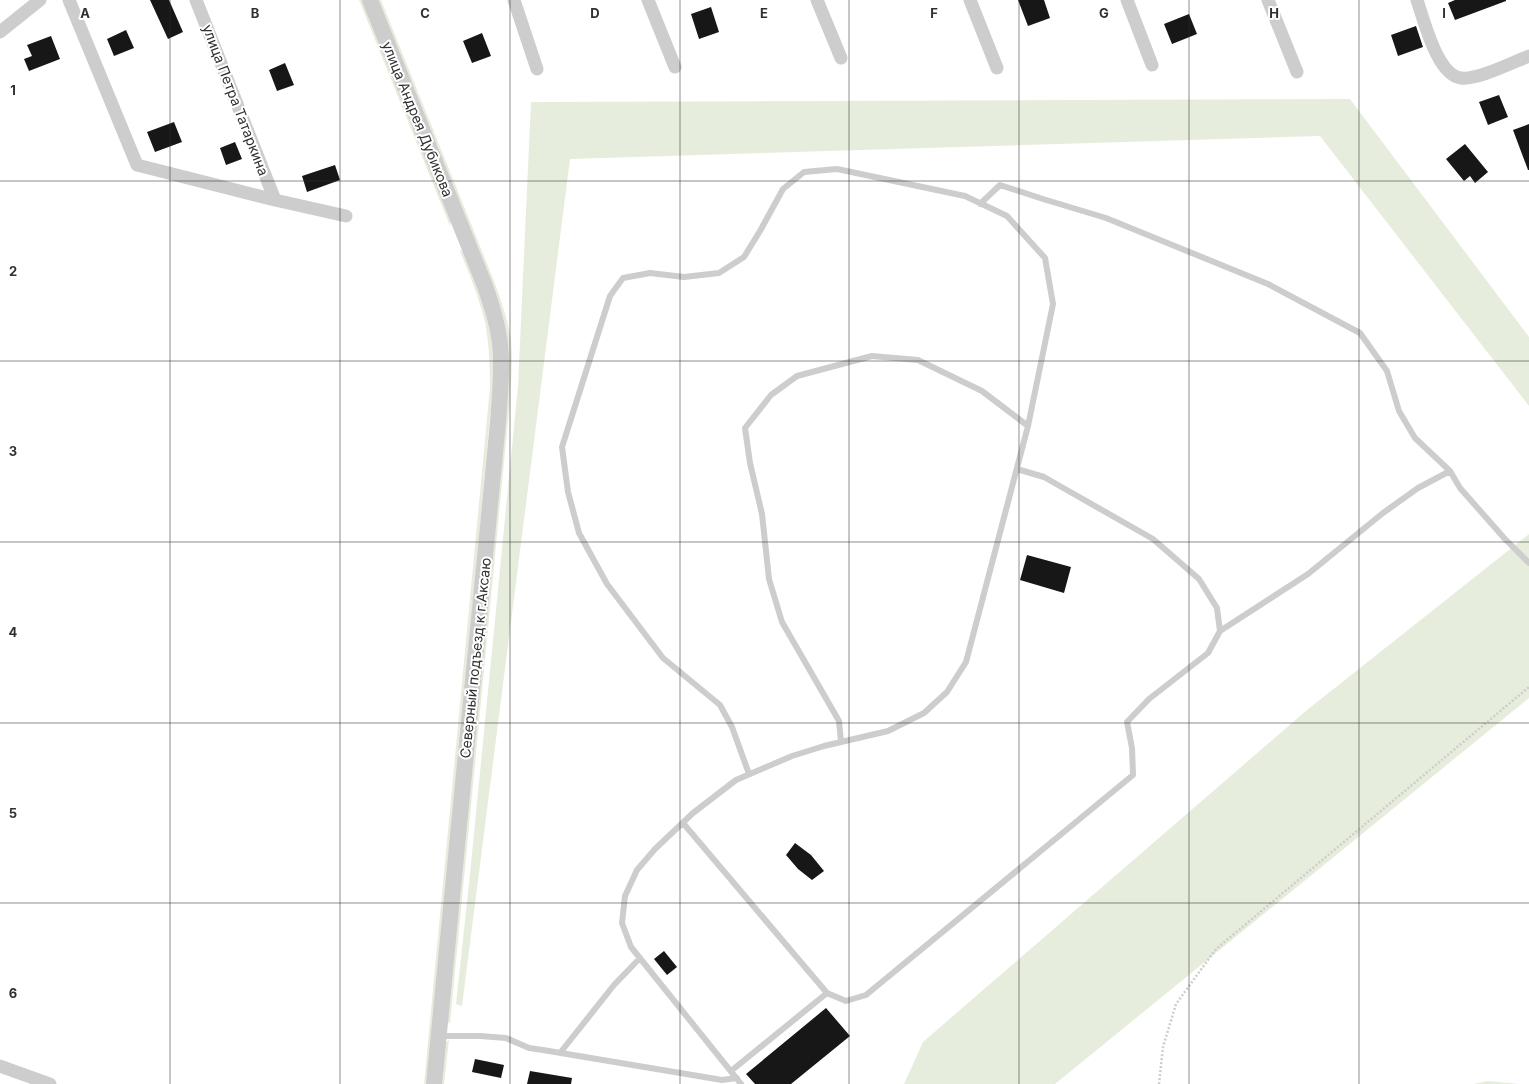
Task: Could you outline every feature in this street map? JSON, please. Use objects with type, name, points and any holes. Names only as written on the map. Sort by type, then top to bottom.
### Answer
[{"type":"street","points":[[0,32],[40,0]]},
{"type":"street","points":[[69,0],[137,165],[275,200],[346,216]]},
{"type":"street","name":"улица Петра Татаркина","points":[[196,0],[275,200]]},
{"type":"street","name":"улица Андрея Дубикова","points":[[370,0],[466,238]]},
{"type":"street","points":[[514,0],[537,69]]},
{"type":"street","points":[[648,0],[675,67]]},
{"type":"street","points":[[817,0],[841,58]]},
{"type":"street","points":[[970,0],[997,68]]},
{"type":"street","points":[[1127,0],[1152,65]]},
{"type":"street","points":[[1268,0],[1297,72]]},
{"type":"street","points":[[1417,0],[1436,53],[1449,72],[1456,77],[1462,78],[1482,74],[1529,56]]},
{"type":"street","name":"Северный подъезд к г.Аксаю","points":[[434,1084],[501,377],[500,342],[495,318],[485,286],[466,238]]},
{"type":"street","points":[[0,1066],[50,1084]]},
{"type":"lane","points":[[741,1084],[631,947],[622,924],[625,896],[637,870],[655,849],[693,813],[736,780],[792,756],[888,731],[924,713],[947,692],[966,662],[1028,426],[1053,304],[1045,258],[1007,216],[964,196],[837,169],[804,172],[783,189],[744,258],[719,273],[684,277],[650,273],[623,278],[610,296],[562,447],[568,492],[579,533],[607,584],[663,658],[720,706],[732,727],[749,774]]},
{"type":"lane","points":[[980,204],[1000,185],[1042,200],[1106,218],[1268,284],[1360,333],[1387,371],[1399,411],[1415,438],[1450,471],[1460,488],[1505,539],[1529,563]]},
{"type":"lane","points":[[841,742],[839,721],[782,622],[769,579],[762,514],[750,463],[746,428],[771,395],[797,376],[872,356],[918,360],[982,391],[1028,426]]},
{"type":"lane","points":[[1017,469],[1044,477],[1153,539],[1199,579],[1217,608],[1220,631]]},
{"type":"lane","points":[[683,823],[827,993],[846,1001],[866,995],[1133,775],[1132,748],[1127,722],[1149,699],[1208,653],[1220,631],[1308,574],[1383,513],[1418,488],[1450,471]]},
{"type":"lane","points":[[560,1053],[614,985],[640,958]]},
{"type":"lane","points":[[731,1071],[827,993]]},
{"type":"lane","points":[[439,1036],[480,1036],[506,1038],[529,1048],[722,1080],[737,1078]]},
{"type":"path","points":[[1159,1084],[1163,1047],[1176,1004],[1216,949],[1529,687]]},
{"type":"green space","points":[[359,0],[363,0],[451,222],[450,226]]},
{"type":"green space","points":[[376,0],[381,0],[494,281],[502,303],[510,333],[512,348],[510,400],[450,1024],[447,1021],[508,363]]},
{"type":"green space","points":[[1350,99],[1529,337],[1529,406],[1320,136],[570,159],[462,1006],[456,1004],[518,386],[531,102]]},
{"type":"green space","points":[[459,249],[464,253],[482,298],[491,337],[494,375],[428,1084],[424,1084],[490,387],[489,354],[483,313]]},
{"type":"green space","points":[[1529,534],[1529,698],[1055,1084],[904,1084],[923,1042],[1307,710]]},
{"type":"green space","points":[[449,1040],[444,1084],[440,1084],[445,1043]]},
{"type":"green space","points":[[1488,1081],[1520,1084],[1473,1084]]},
{"type":"building","points":[[150,0],[169,0],[183,32],[168,39]]},
{"type":"building","points":[[1018,0],[1044,0],[1050,18],[1028,26]]},
{"type":"building","points":[[1455,0],[1506,1],[1455,20],[1448,3]]},
{"type":"building","points":[[711,7],[719,32],[699,39],[691,14]]},
{"type":"building","points":[[1189,14],[1197,34],[1172,44],[1164,24]]},
{"type":"building","points":[[1416,26],[1423,47],[1398,56],[1391,35]]},
{"type":"building","points":[[126,30],[134,48],[114,56],[107,39]]},
{"type":"building","points":[[482,33],[491,56],[472,63],[463,41]]},
{"type":"building","points":[[51,36],[60,59],[29,71],[24,59],[32,56],[27,45]]},
{"type":"building","points":[[285,63],[294,85],[277,91],[269,70]]},
{"type":"building","points":[[1499,95],[1508,117],[1488,125],[1479,102]]},
{"type":"building","points":[[174,122],[182,142],[155,152],[147,132]]},
{"type":"building","points":[[1529,124],[1529,170],[1528,170],[1513,130]]},
{"type":"building","points":[[235,142],[242,159],[226,165],[220,148]]},
{"type":"building","points":[[1465,144],[1488,172],[1475,183],[1470,176],[1464,181],[1446,159]]},
{"type":"building","points":[[335,165],[340,180],[307,192],[302,176]]},
{"type":"building","points":[[1027,555],[1071,567],[1064,593],[1020,580]]},
{"type":"building","points":[[795,843],[811,855],[824,871],[812,880],[798,869],[786,855]]},
{"type":"building","points":[[664,951],[677,967],[667,975],[654,959]]},
{"type":"building","points":[[826,1008],[850,1036],[791,1084],[755,1084],[746,1074]]},
{"type":"building","points":[[475,1059],[504,1065],[501,1078],[472,1072]]},
{"type":"building","points":[[530,1071],[572,1078],[571,1084],[527,1084]]}]
